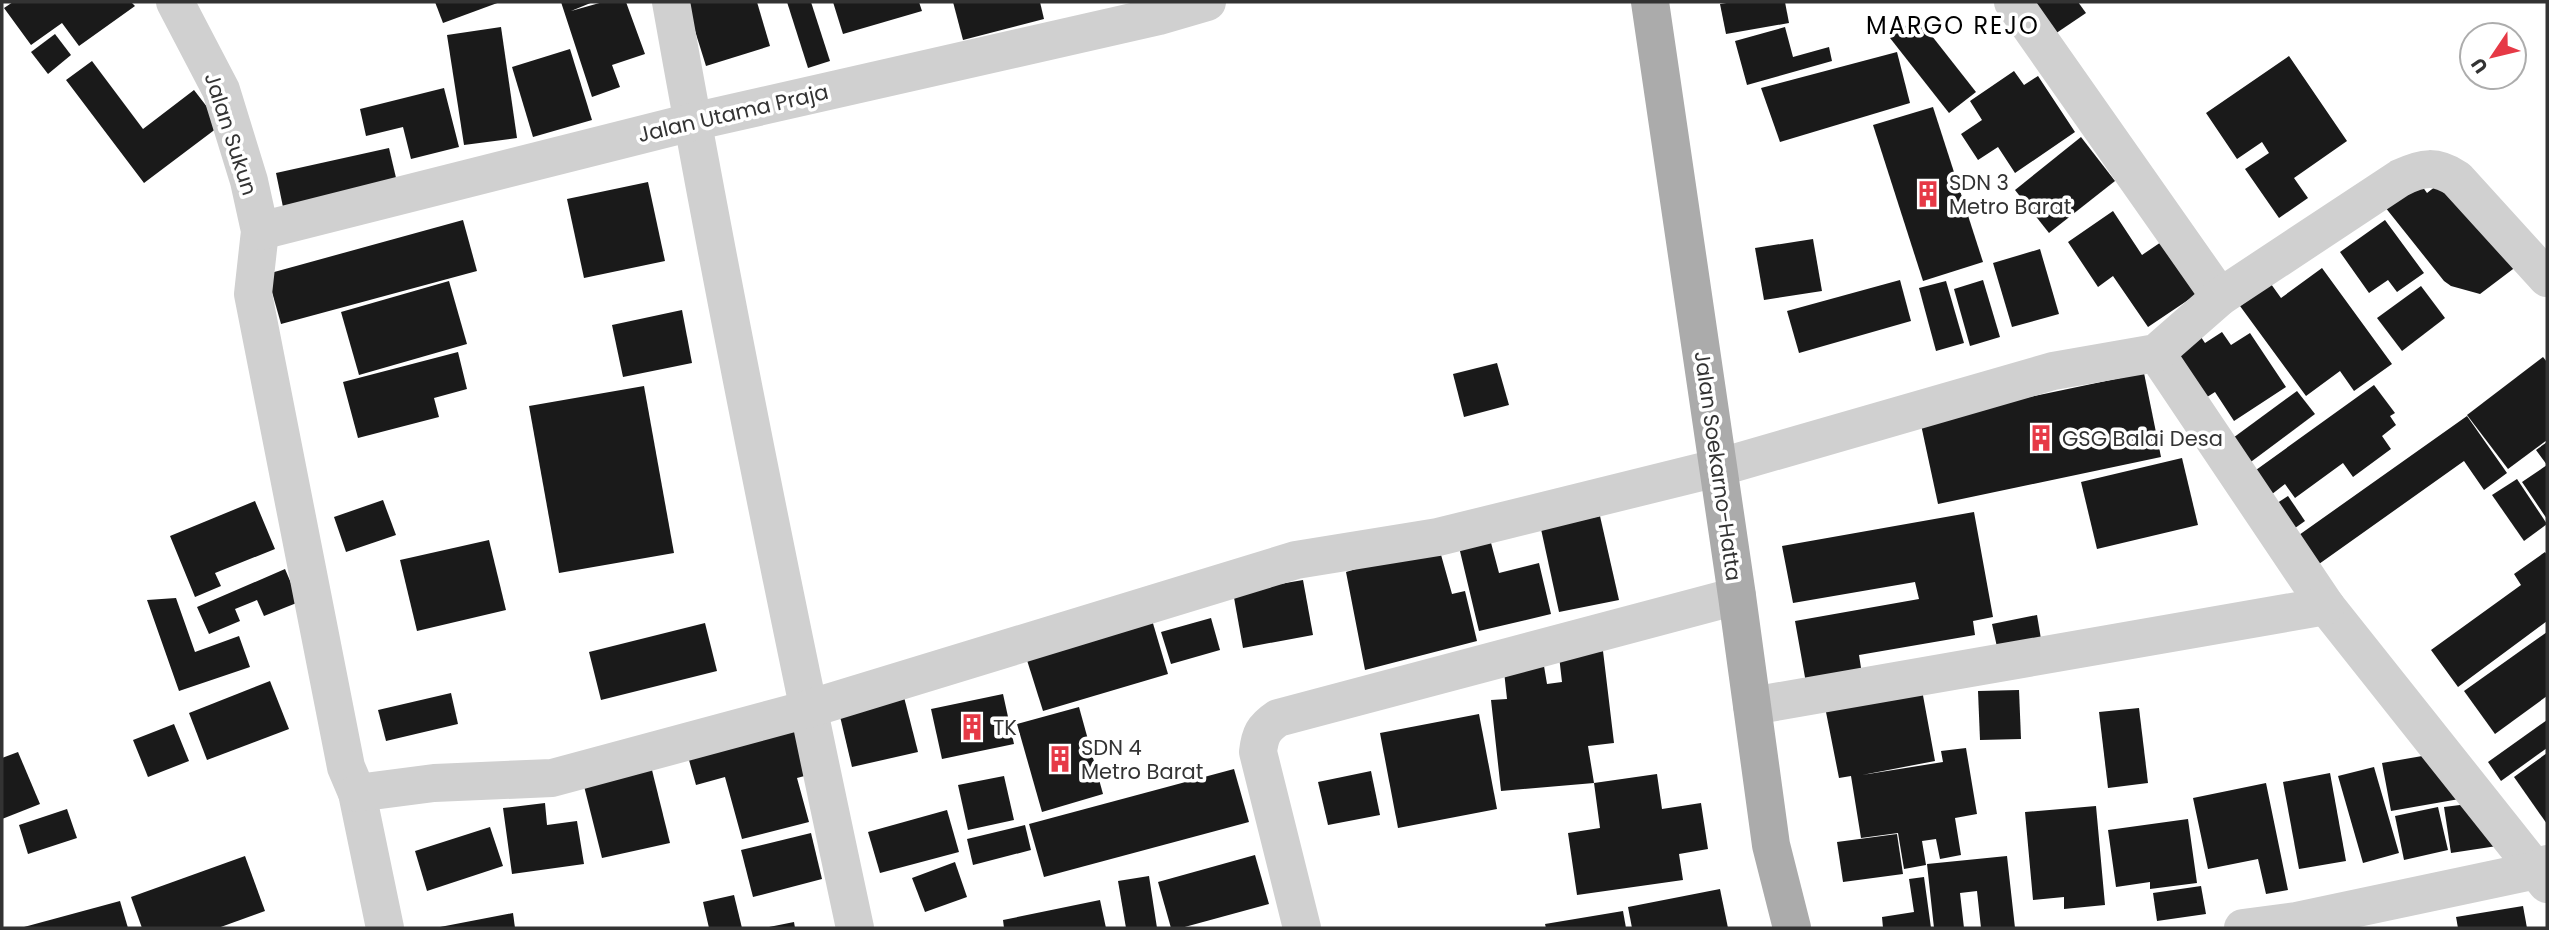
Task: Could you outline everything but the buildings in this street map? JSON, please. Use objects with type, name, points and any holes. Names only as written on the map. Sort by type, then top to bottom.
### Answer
[{"type":"main road","name":"Jalan Soekarno-Hatta","points":[[1650,2],[1771,845],[1792,928]]},
{"type":"street","name":"Jalan Sukun","points":[[175,2],[221,90],[249,181],[260,231],[253,294],[346,767],[357,793],[385,928]]},
{"type":"street","points":[[671,2],[692,122],[808,709],[855,928]]},
{"type":"street","name":"Jalan Utama Praja","points":[[260,231],[1157,9],[1207,2]]},
{"type":"street","points":[[2013,2],[2220,297]]},
{"type":"street","points":[[357,793],[434,783],[552,778],[808,709],[1296,561],[1438,537],[1717,468],[2053,371],[2156,353],[2220,297],[2400,178],[2432,167],[2445,171],[2457,180],[2547,278]]},
{"type":"street","points":[[2156,353],[2326,606],[2544,873],[2297,924],[2243,928]]},
{"type":"street","points":[[1302,928],[1258,752],[1260,735],[1268,724],[1278,718],[1737,596]]},
{"type":"street","points":[[1752,706],[2326,606]]},
{"type":"place","name":"SDN 3 Metro Barat","points":[[1928,194]]},
{"type":"place","name":"GSG Balai Desa","points":[[2041,438]]},
{"type":"place","name":"TK","points":[[972,727]]},
{"type":"place","name":"SDN 4 Metro Barat","points":[[1060,759]]},
{"type":"district","name":"MARGO REJO","points":[[1953,25]]}]
